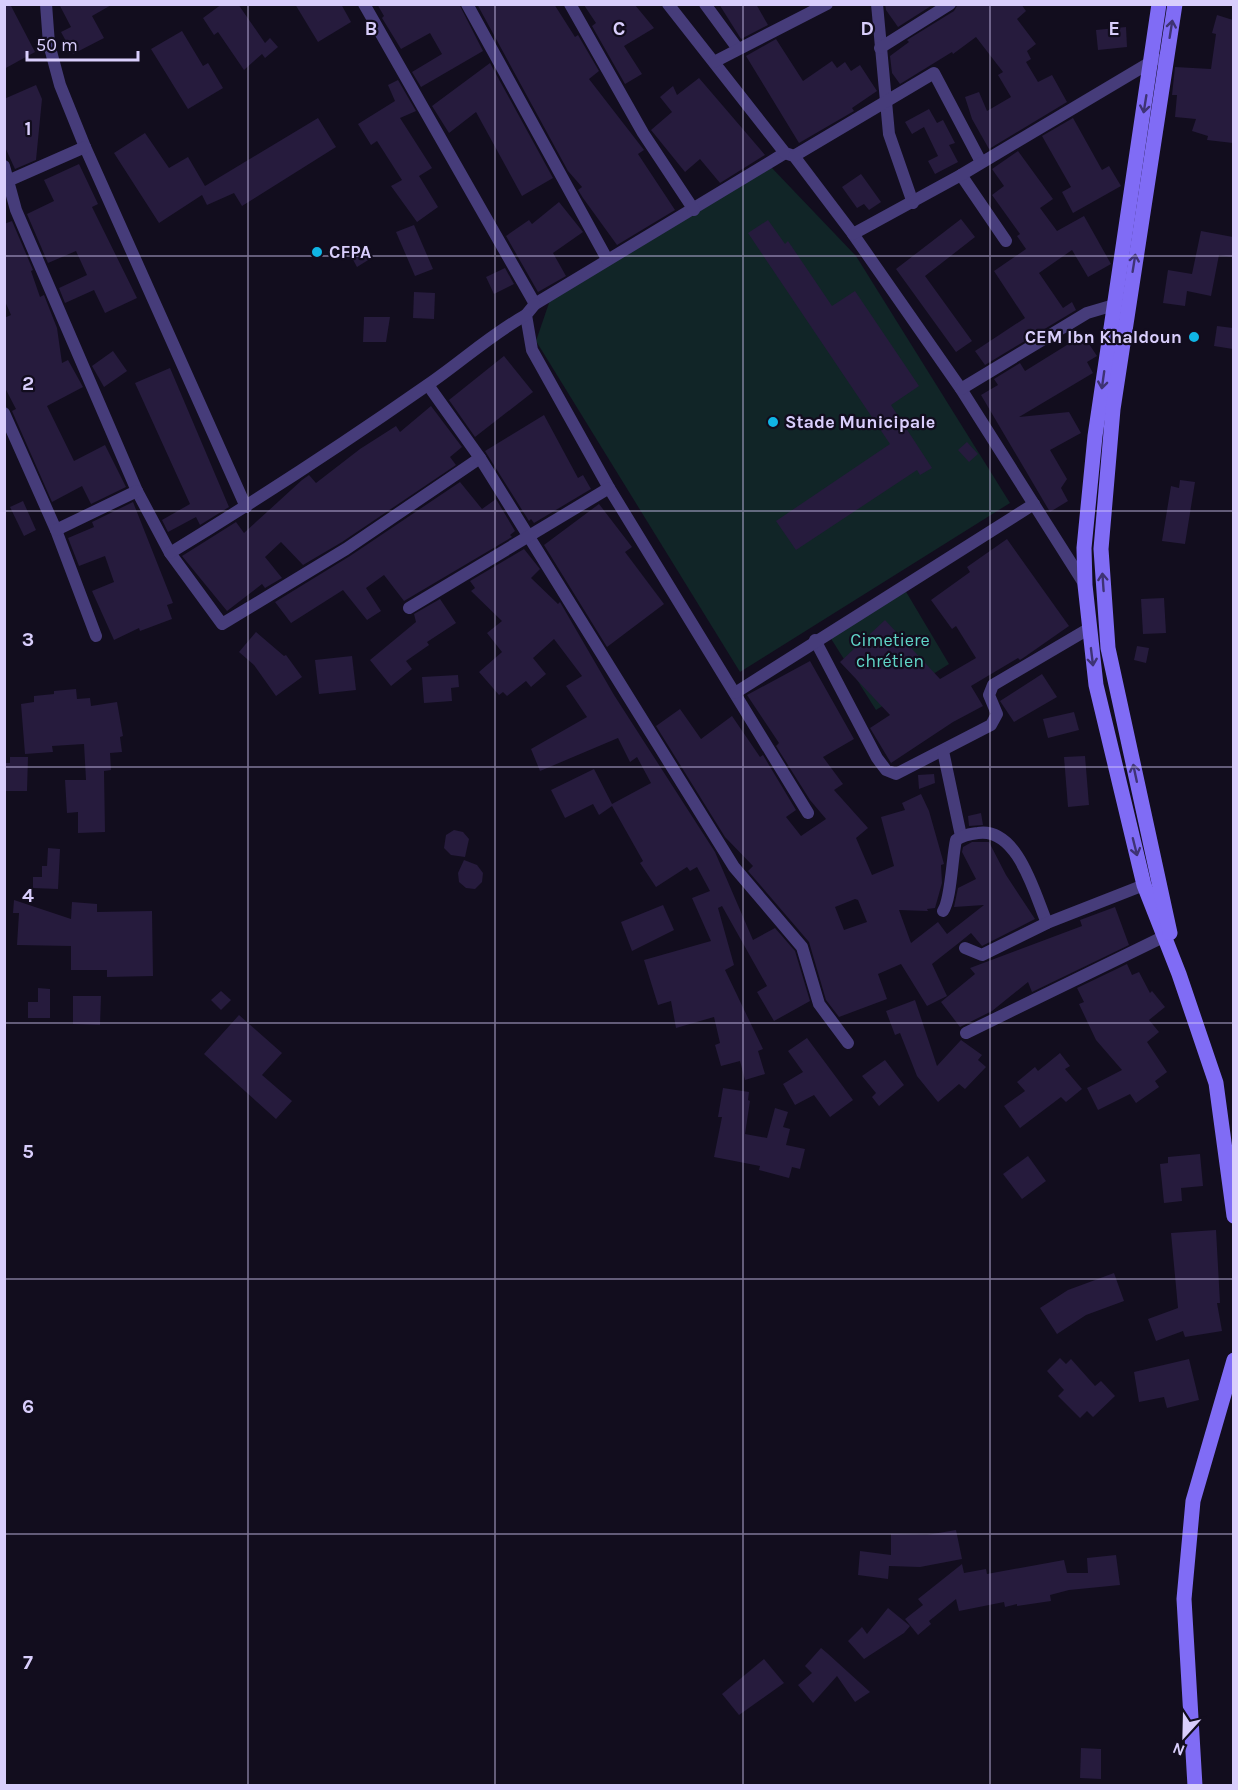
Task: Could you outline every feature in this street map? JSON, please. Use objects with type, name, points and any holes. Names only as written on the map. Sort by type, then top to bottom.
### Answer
[{"type":"main road","points":[[1159,4],[1149,63],[1121,304],[1101,549],[1108,648],[1179,974]]},
{"type":"main road","points":[[1175,4],[1087,501],[1085,585],[1096,685],[1144,885],[1179,974],[1216,1083],[1233,1216]]},
{"type":"main road","points":[[1195,1785],[1184,1599],[1193,1501],[1233,1360]]},
{"type":"street","points":[[46,4],[49,44],[57,75],[85,147],[246,507]]},
{"type":"street","points":[[364,4],[535,304]]},
{"type":"street","points":[[467,4],[607,260]]},
{"type":"street","points":[[570,4],[643,133],[694,210]]},
{"type":"street","points":[[668,4],[854,234],[961,389],[1085,585]]},
{"type":"street","points":[[705,4],[738,49]]},
{"type":"street","points":[[714,62],[827,4]]},
{"type":"street","points":[[877,4],[880,48],[888,100],[889,134],[913,203]]},
{"type":"street","points":[[880,48],[950,4]]},
{"type":"street","points":[[854,234],[960,176],[1167,52]]},
{"type":"street","points":[[170,553],[246,507],[428,385],[501,329],[526,315],[535,304],[789,154],[934,73],[981,162]]},
{"type":"street","points":[[9,180],[85,147]]},
{"type":"street","points":[[4,166],[16,210],[137,491],[170,553],[222,624],[346,549],[480,458]]},
{"type":"street","points":[[960,176],[1006,241]]},
{"type":"street","points":[[961,389],[1087,312],[1121,304]]},
{"type":"street","points":[[526,315],[532,350],[609,488],[808,813]]},
{"type":"street","points":[[428,385],[480,458],[734,867],[802,947],[819,1004],[848,1043]]},
{"type":"street","points":[[4,413],[56,530],[96,636]]},
{"type":"street","points":[[408,608],[609,488]]},
{"type":"street","points":[[56,530],[137,491]]},
{"type":"street","points":[[735,693],[815,640],[1034,504]]},
{"type":"street","points":[[815,640],[886,770],[896,774],[991,725],[997,714],[989,694],[993,685],[1090,628]]},
{"type":"street","points":[[943,751],[961,836]]},
{"type":"street","points":[[943,911],[948,904],[949,874],[956,840],[961,836],[983,832],[1001,836],[1008,841],[1025,871],[1047,923]]},
{"type":"street","points":[[965,948],[982,955],[1047,923],[1144,885]]},
{"type":"street","points":[[966,1033],[1164,937]]},
{"type":"green space","name":"Stade Municipale","points":[[771,167],[856,256],[1010,503],[740,672],[536,341],[550,300]]},
{"type":"green space","name":"Cimetiere chrétien","points":[[905,590],[949,664],[876,710],[830,637]]},
{"type":"building","points":[[4,4],[10,4],[35,52],[4,69]]},
{"type":"building","points":[[59,4],[113,4],[92,16],[104,38],[73,54],[61,32],[71,27]]},
{"type":"building","points":[[222,4],[238,4],[265,43],[270,38],[278,47],[265,58],[262,54],[244,70],[218,32],[214,35],[203,18]]},
{"type":"building","points":[[295,4],[341,4],[351,22],[318,42]]},
{"type":"building","points":[[377,4],[459,4],[483,51],[421,87],[412,72],[442,54],[430,33],[401,49],[382,18],[384,16]]},
{"type":"building","points":[[477,4],[554,4],[575,37],[578,35],[599,71],[589,79],[644,150],[638,154],[675,210],[617,245],[578,190],[582,187],[568,171]]},
{"type":"building","points":[[719,4],[756,4],[768,25],[741,39]]},
{"type":"building","points":[[885,4],[934,4],[898,27],[886,10]]},
{"type":"building","points":[[958,4],[1021,4],[1026,11],[1017,19],[1036,44],[1027,51],[1031,59],[1026,62],[1038,82],[1052,75],[1067,102],[989,149],[972,119],[965,97],[979,92],[987,111],[1011,97],[998,75],[1003,72],[976,37],[953,54],[952,52],[900,84],[892,73],[890,56],[909,42],[907,40],[954,11]]},
{"type":"building","points":[[584,5],[635,5],[654,28],[624,46],[642,74],[625,84],[592,26],[596,23]]},
{"type":"building","points":[[1217,15],[1233,20],[1233,143],[1207,140],[1208,136],[1192,131],[1196,119],[1175,117],[1177,95],[1172,95],[1175,67],[1211,69],[1216,34],[1212,33]]},
{"type":"building","points":[[1126,27],[1127,47],[1098,50],[1096,30]]},
{"type":"building","points":[[182,31],[203,66],[208,63],[223,88],[188,109],[151,49]]},
{"type":"building","points":[[776,39],[803,81],[832,61],[837,68],[845,62],[851,71],[860,65],[877,91],[852,108],[854,111],[799,143],[746,56]]},
{"type":"building","points":[[490,63],[553,178],[522,196],[476,112],[449,133],[432,106]]},
{"type":"building","points":[[699,78],[765,155],[720,183],[700,159],[685,172],[651,130],[672,112],[660,97],[673,86],[677,95]]},
{"type":"building","points":[[398,80],[416,111],[400,118],[432,168],[419,176],[438,207],[417,222],[391,186],[402,180],[377,141],[371,145],[358,124],[395,101],[388,85]]},
{"type":"building","points":[[36,85],[42,99],[36,160],[15,169],[4,145],[4,99]]},
{"type":"building","points":[[929,109],[937,123],[943,120],[955,143],[949,145],[958,162],[935,174],[928,161],[938,156],[924,127],[912,134],[905,122]]},
{"type":"building","points":[[318,118],[336,147],[242,206],[234,193],[207,205],[202,195],[159,223],[114,153],[145,133],[169,168],[188,157],[205,186]]},
{"type":"building","points":[[1073,118],[1102,170],[1109,166],[1121,186],[1073,213],[1062,192],[1071,187],[1042,136]]},
{"type":"building","points":[[1018,151],[1053,199],[1040,208],[1057,231],[1084,216],[1111,264],[1088,277],[1072,250],[1039,273],[1063,308],[1072,302],[1076,310],[985,365],[975,351],[1025,318],[994,271],[1026,249],[1017,236],[1020,234],[992,195],[1004,186],[992,169]]},
{"type":"building","points":[[79,164],[98,204],[92,207],[137,298],[105,313],[94,290],[65,303],[59,288],[87,275],[76,251],[48,263],[27,214],[54,201],[44,180]]},
{"type":"building","points":[[861,174],[881,202],[869,210],[864,204],[857,208],[842,187]]},
{"type":"building","points":[[559,202],[583,232],[553,253],[566,276],[538,292],[506,236],[529,220],[532,224]]},
{"type":"building","points":[[961,219],[975,237],[925,276],[972,341],[956,352],[896,269]]},
{"type":"building","points":[[768,220],[785,244],[788,241],[832,306],[855,291],[919,386],[891,405],[932,468],[920,475],[917,470],[796,550],[776,521],[890,444],[748,233]]},
{"type":"building","points":[[12,221],[33,270],[31,271],[40,297],[44,295],[57,328],[62,363],[68,360],[83,387],[47,406],[74,461],[105,445],[126,487],[91,504],[82,486],[52,502],[12,411],[16,409],[4,386],[4,318],[11,315],[4,299],[4,224]]},
{"type":"building","points":[[414,225],[433,269],[415,276],[396,232]]},
{"type":"building","points":[[1201,231],[1233,237],[1233,257],[1219,255],[1211,296],[1187,291],[1185,306],[1163,303],[1168,270],[1192,274]]},
{"type":"building","points":[[367,246],[373,257],[357,267],[351,256]]},
{"type":"building","points":[[505,268],[514,284],[494,294],[486,277]]},
{"type":"building","points":[[414,292],[435,293],[434,319],[413,318]]},
{"type":"building","points":[[364,317],[390,317],[386,342],[363,342]]},
{"type":"building","points":[[1217,326],[1233,328],[1233,349],[1214,346]]},
{"type":"building","points":[[1083,335],[1097,356],[1087,362],[1093,373],[1019,417],[1069,412],[1081,433],[1050,450],[1067,479],[1061,488],[1068,501],[1050,512],[981,395],[998,385],[994,379],[1020,363],[1025,371]]},
{"type":"building","points":[[113,351],[127,371],[104,387],[92,366]]},
{"type":"building","points":[[504,356],[533,392],[475,437],[449,400]]},
{"type":"building","points":[[170,368],[229,507],[200,525],[196,517],[168,532],[162,520],[190,504],[135,383]]},
{"type":"building","points":[[431,406],[462,447],[450,457],[456,465],[342,542],[303,565],[281,542],[265,557],[282,578],[265,588],[262,584],[227,611],[182,556],[236,522],[244,533],[309,475],[316,483],[360,449],[396,426],[400,432]]},
{"type":"building","points":[[544,415],[578,478],[583,475],[591,489],[534,523],[531,519],[529,521],[485,451]]},
{"type":"building","points":[[967,442],[978,454],[969,462],[958,450]]},
{"type":"building","points":[[1180,480],[1195,482],[1185,544],[1162,541],[1171,486],[1179,488]]},
{"type":"building","points":[[460,482],[482,509],[496,499],[515,531],[510,535],[512,537],[404,601],[384,575],[366,588],[381,611],[367,620],[343,590],[291,623],[275,602],[350,556]]},
{"type":"building","points":[[23,501],[36,530],[24,536],[10,507]]},
{"type":"building","points":[[133,502],[173,603],[167,605],[172,619],[140,631],[139,628],[114,640],[92,591],[114,582],[105,556],[79,566],[68,538],[94,527],[92,522]]},
{"type":"building","points":[[599,504],[632,547],[625,552],[664,604],[607,647],[544,545]]},
{"type":"building","points":[[1007,539],[1069,626],[1020,660],[1018,658],[971,686],[983,706],[953,722],[891,763],[870,728],[890,715],[840,662],[885,620],[940,679],[976,658],[956,626],[952,629],[931,600],[970,572],[967,567]]},
{"type":"building","points":[[524,549],[540,569],[531,578],[558,604],[560,602],[614,695],[715,852],[753,940],[775,928],[795,951],[810,1001],[774,1021],[757,992],[767,986],[722,906],[718,908],[734,965],[725,970],[763,1049],[758,1051],[765,1074],[745,1080],[740,1061],[721,1066],[715,1045],[720,1043],[714,1017],[676,1028],[671,1001],[658,1005],[644,960],[711,941],[692,898],[710,891],[697,867],[690,871],[687,867],[656,887],[640,863],[643,861],[612,806],[599,815],[593,804],[565,818],[551,790],[594,769],[612,804],[651,783],[637,757],[630,762],[618,738],[540,771],[531,749],[587,717],[566,686],[582,676],[554,639],[533,658],[546,674],[531,687],[526,681],[507,696],[503,692],[499,695],[479,672],[502,652],[487,633],[502,621],[471,591],[475,588],[470,581]]},
{"type":"building","points":[[1164,598],[1166,633],[1143,634],[1141,599]]},
{"type":"building","points":[[440,599],[456,623],[427,642],[429,645],[406,661],[412,669],[391,686],[370,660],[416,622],[414,614]]},
{"type":"building","points":[[256,632],[284,656],[286,655],[302,677],[276,696],[254,665],[239,652]]},
{"type":"building","points":[[1137,646],[1149,648],[1146,663],[1134,660]]},
{"type":"building","points":[[352,656],[356,690],[319,694],[315,660]]},
{"type":"building","points":[[810,661],[854,739],[823,757],[843,784],[834,790],[868,828],[856,838],[872,875],[894,866],[881,817],[905,810],[902,803],[921,794],[929,811],[944,864],[941,865],[942,883],[935,908],[927,909],[928,911],[899,910],[911,943],[938,922],[947,934],[984,905],[954,907],[958,888],[976,879],[962,852],[963,847],[972,842],[989,842],[1006,875],[1035,919],[982,946],[971,933],[932,964],[947,996],[927,1006],[901,964],[878,974],[887,999],[839,1017],[826,1000],[809,942],[748,871],[753,866],[725,837],[656,726],[680,709],[701,739],[732,716],[760,757],[763,755],[796,810],[786,817],[801,836],[826,819],[810,800],[776,746],[779,743],[747,695]],"holes":[[[855,899],[858,900],[867,922],[844,930],[835,907]]]},
{"type":"building","points":[[1042,674],[1057,697],[1014,722],[1000,701]]},
{"type":"building","points":[[458,675],[459,687],[451,688],[452,701],[424,703],[422,677]]},
{"type":"building","points":[[76,689],[77,699],[90,698],[91,706],[117,702],[123,736],[120,737],[122,752],[110,753],[111,770],[104,771],[105,832],[78,833],[78,812],[67,813],[65,780],[86,780],[84,744],[52,746],[53,752],[25,754],[21,704],[34,702],[34,696]]},
{"type":"building","points":[[1074,712],[1079,730],[1048,738],[1043,719]]},
{"type":"building","points":[[1085,756],[1089,805],[1068,807],[1064,757]]},
{"type":"building","points":[[10,757],[28,757],[27,791],[4,791],[4,763],[10,763]]},
{"type":"building","points":[[934,774],[935,783],[919,789],[918,775]]},
{"type":"building","points":[[981,813],[983,825],[969,826],[968,816]]},
{"type":"building","points":[[454,830],[463,832],[469,839],[465,857],[451,855],[444,848],[446,835]]},
{"type":"building","points":[[48,848],[60,849],[58,889],[33,888],[33,877],[42,877],[42,866],[47,866]]},
{"type":"building","points":[[464,860],[477,865],[483,873],[482,882],[475,889],[466,888],[459,882],[458,873]]},
{"type":"building","points":[[14,900],[71,919],[72,902],[97,904],[97,912],[152,911],[153,976],[107,977],[107,970],[71,970],[71,946],[17,945],[19,913],[13,913]]},
{"type":"building","points":[[663,905],[674,930],[632,951],[621,922]]},
{"type":"building","points":[[1115,907],[1129,945],[1032,992],[1028,982],[992,1011],[960,1027],[941,1002],[975,974],[970,968],[1082,926],[1080,920]]},
{"type":"building","points":[[1127,964],[1132,975],[1139,972],[1150,993],[1152,991],[1165,1007],[1149,1020],[1159,1032],[1147,1042],[1167,1072],[1155,1081],[1159,1087],[1136,1103],[1130,1094],[1098,1110],[1087,1088],[1122,1070],[1096,1040],[1079,1004],[1084,1002],[1077,988]]},
{"type":"building","points":[[38,988],[50,989],[50,1018],[28,1018],[28,1002],[38,1002]]},
{"type":"building","points":[[221,991],[231,1000],[221,1010],[211,1000]]},
{"type":"building","points":[[73,996],[101,996],[100,1025],[73,1024]]},
{"type":"building","points":[[915,1000],[937,1066],[961,1040],[982,1055],[978,1060],[986,1067],[965,1089],[959,1084],[938,1102],[917,1076],[900,1033],[895,1035],[886,1011]]},
{"type":"building","points":[[239,1015],[282,1053],[262,1075],[292,1101],[276,1119],[204,1054]]},
{"type":"building","points":[[807,1038],[853,1100],[830,1117],[814,1095],[795,1105],[783,1084],[803,1072],[788,1051]]},
{"type":"building","points":[[1060,1053],[1070,1066],[1065,1069],[1082,1089],[1066,1102],[1061,1097],[1020,1128],[1004,1106],[1025,1091],[1017,1082],[1035,1067],[1038,1071]]},
{"type":"building","points":[[885,1060],[904,1085],[879,1106],[872,1097],[876,1093],[862,1076]]},
{"type":"building","points":[[723,1088],[749,1092],[748,1100],[750,1101],[745,1134],[767,1138],[775,1108],[788,1112],[783,1127],[790,1129],[786,1145],[805,1149],[800,1169],[792,1167],[789,1178],[759,1170],[760,1166],[714,1157],[722,1117],[718,1117]]},
{"type":"building","points":[[1200,1154],[1203,1186],[1181,1188],[1182,1201],[1164,1203],[1160,1164],[1168,1163],[1168,1157]]},
{"type":"building","points":[[1028,1156],[1046,1181],[1022,1199],[1003,1174]]},
{"type":"building","points":[[1216,1230],[1220,1303],[1217,1303],[1222,1331],[1185,1337],[1183,1331],[1156,1341],[1148,1319],[1178,1308],[1171,1233]]},
{"type":"building","points":[[1114,1273],[1124,1301],[1086,1315],[1057,1334],[1040,1308],[1068,1290]]},
{"type":"building","points":[[1060,1358],[1066,1364],[1071,1359],[1095,1386],[1101,1381],[1115,1396],[1093,1417],[1087,1411],[1080,1418],[1058,1396],[1064,1390],[1047,1371]]},
{"type":"building","points":[[1189,1359],[1199,1400],[1167,1408],[1164,1397],[1139,1402],[1134,1372]]},
{"type":"building","points":[[956,1530],[962,1559],[920,1567],[889,1566],[888,1579],[858,1575],[860,1551],[891,1555],[891,1534],[927,1535]]},
{"type":"building","points":[[1116,1555],[1120,1585],[1069,1590],[1050,1595],[1051,1601],[1005,1607],[1004,1602],[959,1611],[956,1599],[929,1621],[931,1624],[918,1635],[905,1619],[923,1605],[918,1599],[962,1564],[964,1573],[986,1569],[987,1574],[1064,1560],[1067,1573],[1088,1573],[1087,1558]]},
{"type":"building","points":[[888,1608],[910,1626],[904,1633],[864,1659],[848,1641],[862,1627],[867,1634]]},
{"type":"building","points":[[821,1648],[870,1692],[855,1702],[837,1676],[813,1703],[798,1685],[812,1673],[805,1666]]},
{"type":"building","points":[[764,1659],[784,1683],[739,1715],[722,1694]]},
{"type":"building","points":[[1081,1748],[1101,1749],[1101,1779],[1080,1778]]},
{"type":"place","name":"CFPA","points":[[317,252]]},
{"type":"place","name":"CEM Ibn Khaldoun","points":[[1194,337]]},
{"type":"place","name":"Stade Municipale","points":[[773,422]]}]
